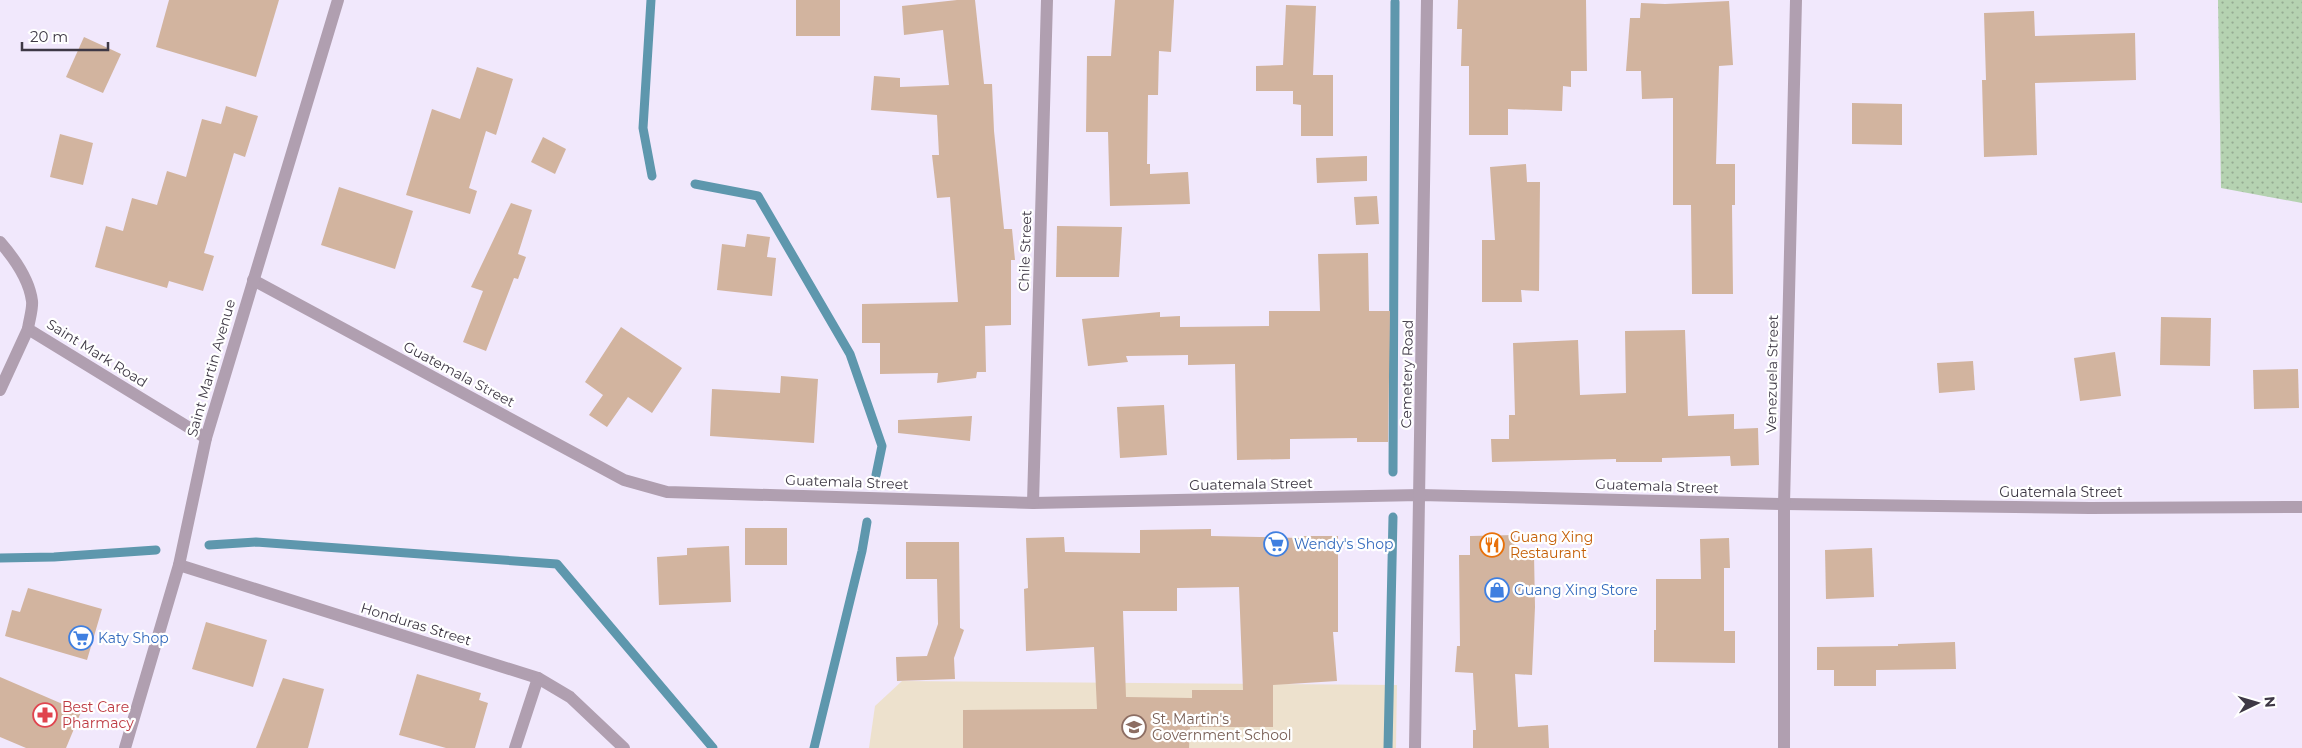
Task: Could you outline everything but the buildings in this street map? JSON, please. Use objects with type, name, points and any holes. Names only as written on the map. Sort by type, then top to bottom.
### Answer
[{"type":"street","name":"Saint Martin Avenue","points":[[125,748],[179,565],[206,438],[338,0]]},
{"type":"street","name":"Chile Street","points":[[1032,503],[1047,0]]},
{"type":"street","name":"Cemetery Road","points":[[1416,748],[1427,0]]},
{"type":"street","name":"Venezuela Street","points":[[1784,748],[1784,504],[1796,0]]},
{"type":"street","name":"Saint Mark Road","points":[[0,242],[15,260],[26,281],[32,302],[28,329],[206,438]]},
{"type":"street","name":"Guatemala Street","points":[[253,280],[624,480],[666,492],[1032,503],[1420,495],[1784,504],[2090,508],[2302,507]]},
{"type":"street","points":[[0,390],[28,329]]},
{"type":"street","name":"Honduras Street","points":[[179,565],[538,678],[570,696],[624,748]]},
{"type":"street","points":[[515,748],[538,678]]},
{"type":"shaded area","name":"St. Martin's Government School","points":[[902,681],[1397,685],[1396,748],[869,748],[875,706]]},
{"type":"green space","points":[[2218,0],[2302,0],[2302,203],[2221,188]]},
{"type":"waterway","points":[[651,0],[643,128],[652,176]]},
{"type":"waterway","points":[[1393,472],[1395,2]]},
{"type":"waterway","points":[[695,184],[758,196],[850,354],[882,446],[876,475]]},
{"type":"waterway","points":[[1388,748],[1393,517]]},
{"type":"waterway","points":[[814,748],[862,551],[867,522]]},
{"type":"waterway","points":[[209,545],[256,542],[557,564],[713,748]]},
{"type":"waterway","points":[[0,558],[54,557],[156,550]]},
{"type":"place","name":"Wendy's Shop","points":[[1276,544]]},
{"type":"place","name":"Guang Xing Restaurant","points":[[1492,545]]},
{"type":"place","name":"Guang Xing Store","points":[[1497,590]]},
{"type":"place","name":"Katy Shop","points":[[81,638]]},
{"type":"place","name":"Best Care Pharmacy","points":[[45,715]]},
{"type":"place","name":"St. Martin's Government School","points":[[1134,727]]}]
